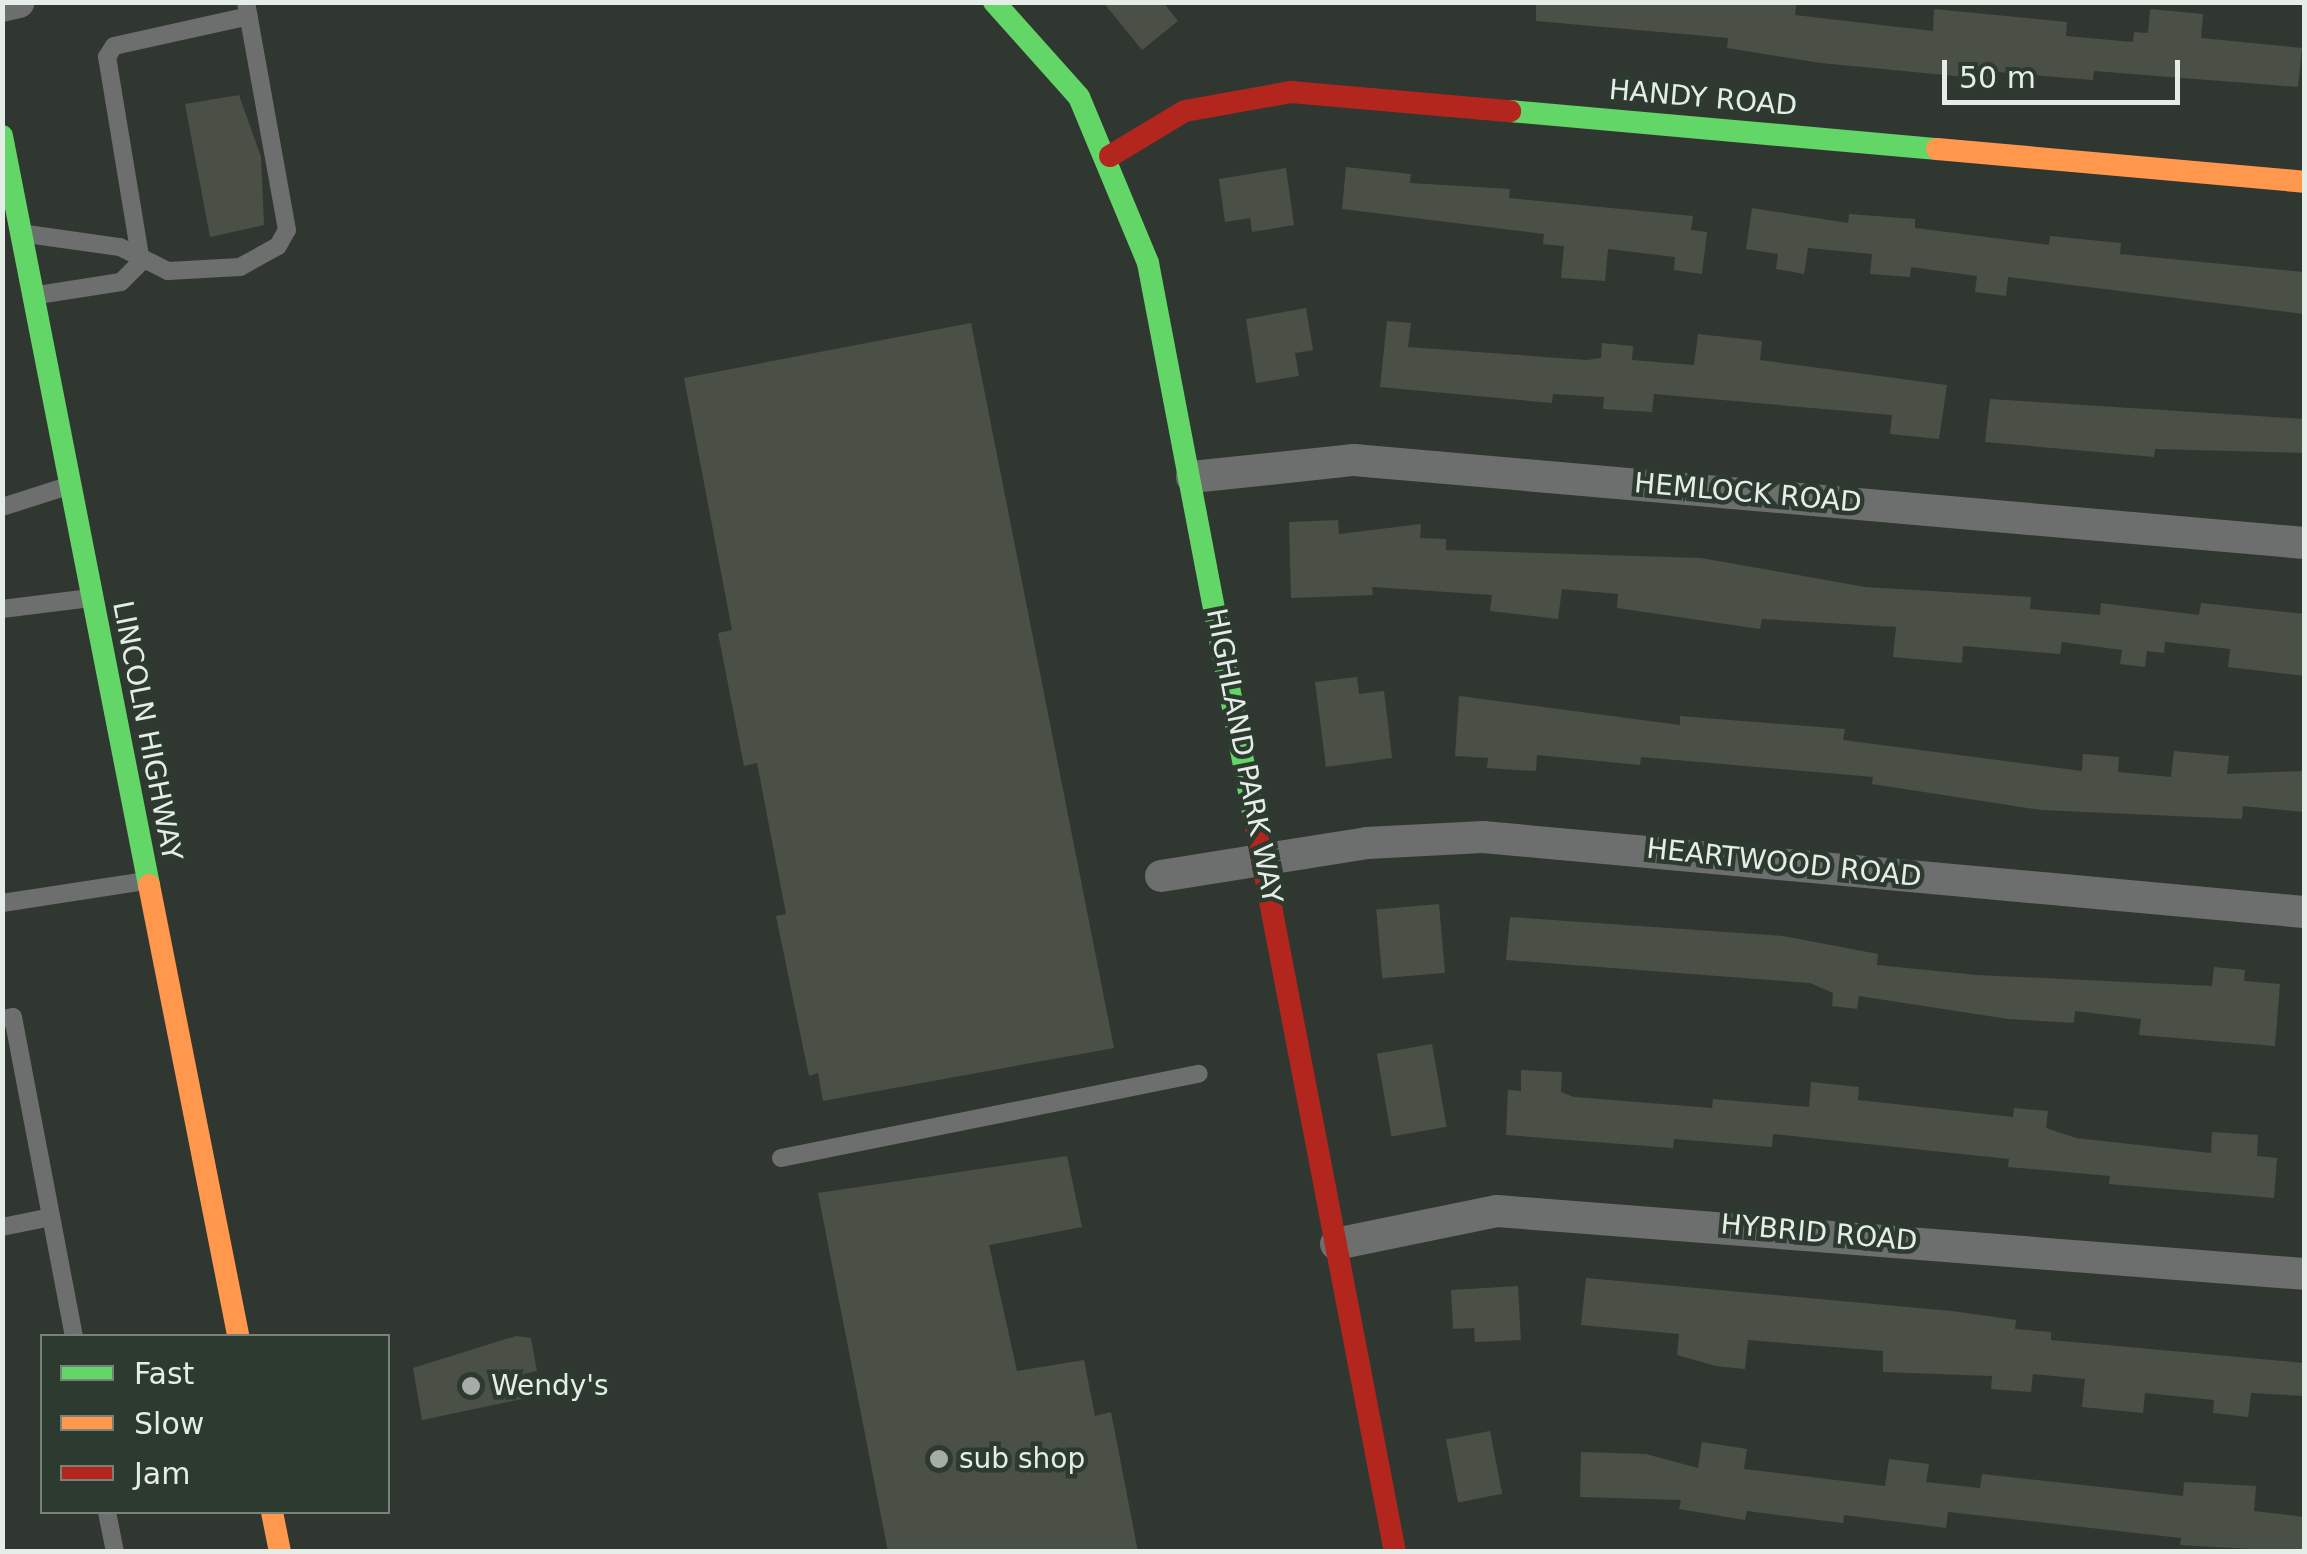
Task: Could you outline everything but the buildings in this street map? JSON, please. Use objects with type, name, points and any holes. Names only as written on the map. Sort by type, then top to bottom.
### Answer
[{"type":"street","points":[[2,6],[19,2]]},
{"type":"street","name":"HIGHLAND PARK WAY","points":[[994,2],[1079,97],[1110,156],[1148,264],[1395,1552]]},
{"type":"street","name":"HANDY ROAD","points":[[1110,156],[1185,112],[1291,92],[2304,182]]},
{"type":"street","name":"LINCOLN HIGHWAY","points":[[2,136],[238,1334]]},
{"type":"street","name":"HEMLOCK ROAD","points":[[1192,478],[1354,460],[2304,542]]},
{"type":"street","name":"HEARTWOOD ROAD","points":[[1160,876],[1264,860],[1484,837],[2304,912]]},
{"type":"street","name":"HYBRID ROAD","points":[[1336,1244],[1498,1211],[2304,1274]]},
{"type":"street","points":[[272,1514],[280,1552]]},
{"type":"lane","points":[[21,234],[120,247],[141,262],[168,271],[240,268],[287,230],[248,9],[114,46],[107,56],[141,262]]},
{"type":"lane","points":[[32,295],[121,282],[141,262]]},
{"type":"lane","points":[[2,506],[68,486]]},
{"type":"lane","points":[[2,609],[90,598]]},
{"type":"lane","points":[[2,903],[147,881]]},
{"type":"lane","points":[[2,1019],[13,1017],[74,1334]]},
{"type":"lane","points":[[782,1158],[1199,1074]]},
{"type":"lane","points":[[2,1227],[51,1217]]},
{"type":"lane","points":[[107,1514],[115,1552]]},
{"type":"traffic: fast","points":[[994,2],[1079,97],[1148,263],[1254,818]]},
{"type":"traffic: fast","points":[[1510,111],[1937,149]]},
{"type":"traffic: fast","points":[[2,136],[149,885]]},
{"type":"traffic: slow","points":[[1937,149],[2304,182]]},
{"type":"traffic: slow","points":[[149,885],[238,1334]]},
{"type":"traffic: slow","points":[[272,1514],[280,1552]]},
{"type":"traffic: jam","points":[[1110,156],[1185,111],[1291,92],[1510,111]]},
{"type":"traffic: jam","points":[[1254,818],[1395,1552]]},
{"type":"place","name":"Wendy's","points":[[471,1386]]},
{"type":"place","name":"sub shop","points":[[939,1459]]}]
